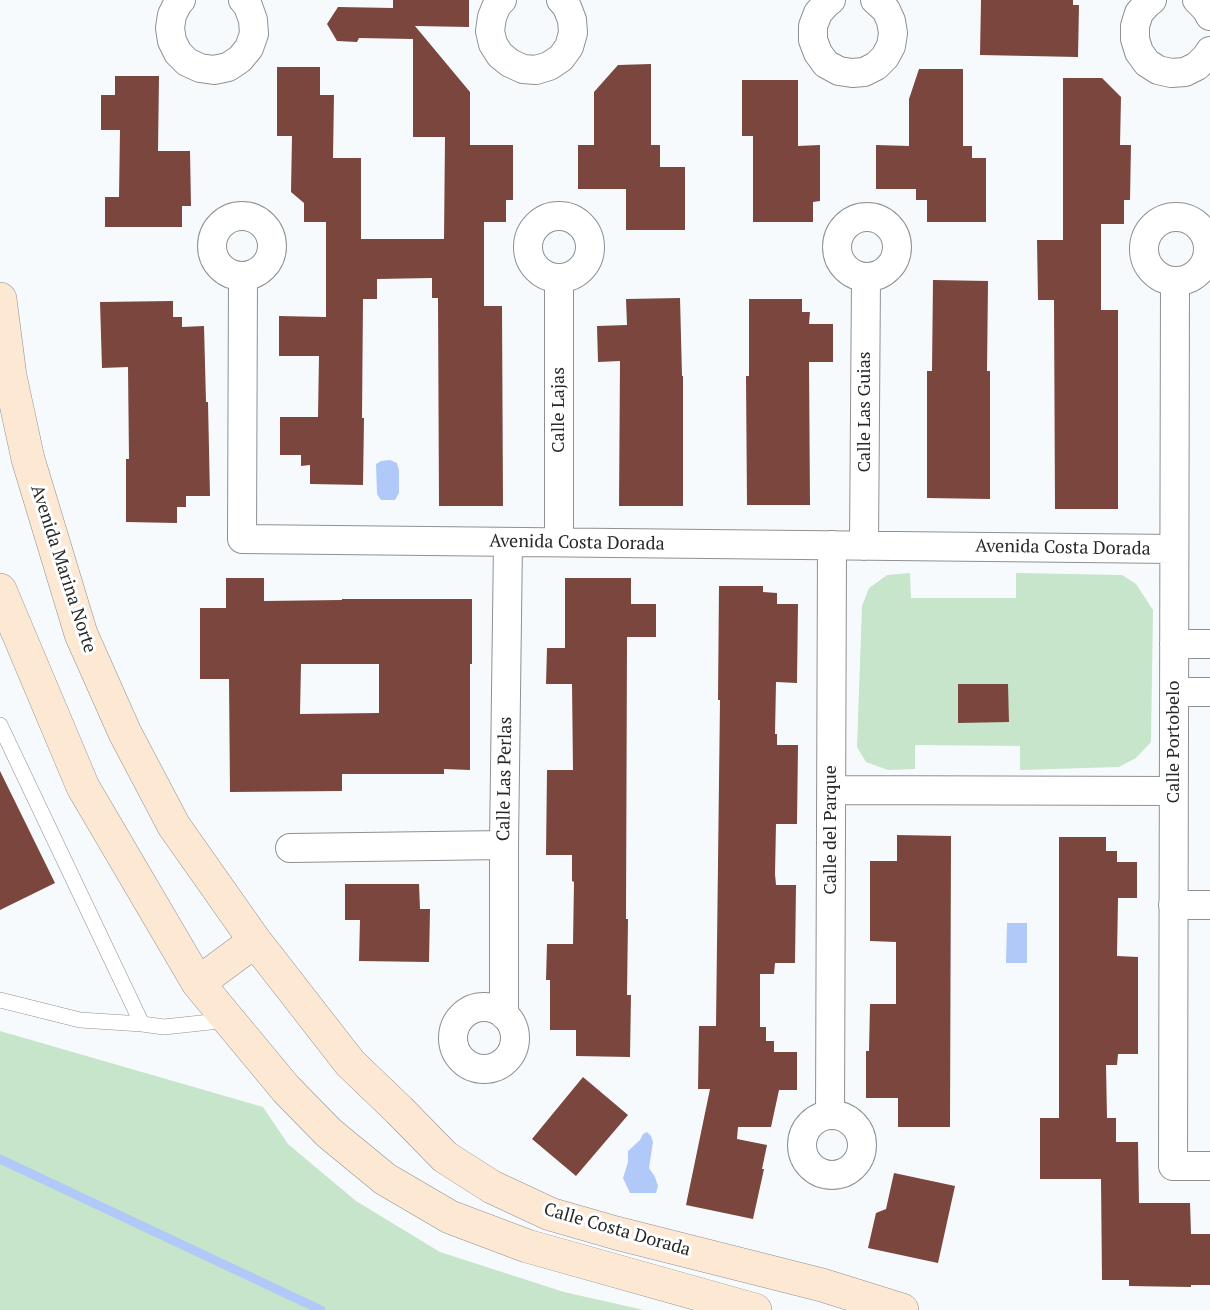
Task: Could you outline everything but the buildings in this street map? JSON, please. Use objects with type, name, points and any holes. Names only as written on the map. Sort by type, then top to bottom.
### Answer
[{"type":"main road","name":"Avenida Marina Norte","points":[[0,299],[10,376],[28,459],[81,634],[125,733],[174,826],[255,941]]},
{"type":"main road","points":[[0,590],[82,787],[198,983],[286,1089],[329,1133],[385,1179],[450,1217],[527,1246],[755,1310]]},
{"type":"main road","points":[[198,983],[255,941]]},
{"type":"main road","name":"Calle Costa Dorada","points":[[255,941],[350,1064],[445,1157],[492,1187],[550,1214],[822,1285],[902,1310]]},
{"type":"street","points":[[181,0],[172,15],[170,28],[172,41],[178,53],[187,62],[200,68],[214,70],[228,67],[240,59],[249,48],[254,34],[253,20],[243,0]]},
{"type":"street","points":[[502,0],[492,17],[490,31],[493,44],[500,55],[510,63],[523,69],[536,70],[549,66],[561,58],[569,47],[573,33],[572,20],[567,7],[561,0]]},
{"type":"street","points":[[831,0],[818,13],[813,26],[813,40],[818,53],[826,63],[839,71],[852,73],[864,72],[876,66],[891,46],[893,33],[891,21],[886,10],[875,0]]},
{"type":"street","points":[[1152,0],[1139,13],[1135,26],[1137,46],[1147,63],[1158,70],[1171,73],[1185,72],[1197,66],[1210,51]]},
{"type":"street","points":[[1197,0],[1210,16]]},
{"type":"street","name":"Avenida Costa Dorada","points":[[243,276],[242,539],[1174,549]]},
{"type":"street","name":"Calle Lajas","points":[[559,278],[559,542]]},
{"type":"street","name":"Calle Las Guias","points":[[864,546],[866,278]]},
{"type":"street","name":"Calle Portobelo","points":[[1175,281],[1173,1166],[1210,1166]]},
{"type":"street","name":"Calle Las Perlas","points":[[504,1015],[508,542]]},
{"type":"street","name":"Calle del Parque","points":[[830,1115],[832,545]]},
{"type":"street","points":[[1174,644],[1210,644]]},
{"type":"street","points":[[1174,692],[1210,692]]},
{"type":"street","points":[[831,790],[1173,790]]},
{"type":"street","points":[[290,848],[504,845]]},
{"type":"street","points":[[1173,905],[1210,905]]},
{"type":"lane","points":[[0,725],[142,1024]]},
{"type":"lane","points":[[0,1000],[80,1020],[164,1027],[229,1020]]},
{"type":"green space","points":[[910,573],[911,598],[1016,598],[1016,573],[1122,575],[1136,584],[1153,610],[1151,742],[1136,758],[1119,767],[1020,770],[1020,746],[915,745],[915,769],[888,770],[866,762],[857,747],[862,606],[869,588],[887,575]]},
{"type":"green space","points":[[0,1031],[263,1107],[288,1144],[356,1201],[440,1252],[564,1292],[644,1310],[0,1310]]},
{"type":"water","points":[[390,460],[397,463],[399,470],[399,493],[395,500],[381,500],[377,494],[376,464]]},
{"type":"water","points":[[1007,923],[1027,923],[1027,963],[1006,963]]},
{"type":"water","points":[[647,1132],[653,1142],[649,1168],[658,1186],[656,1193],[630,1193],[623,1178],[628,1162],[628,1151]]},
{"type":"waterway","points":[[0,1159],[321,1310]]}]
